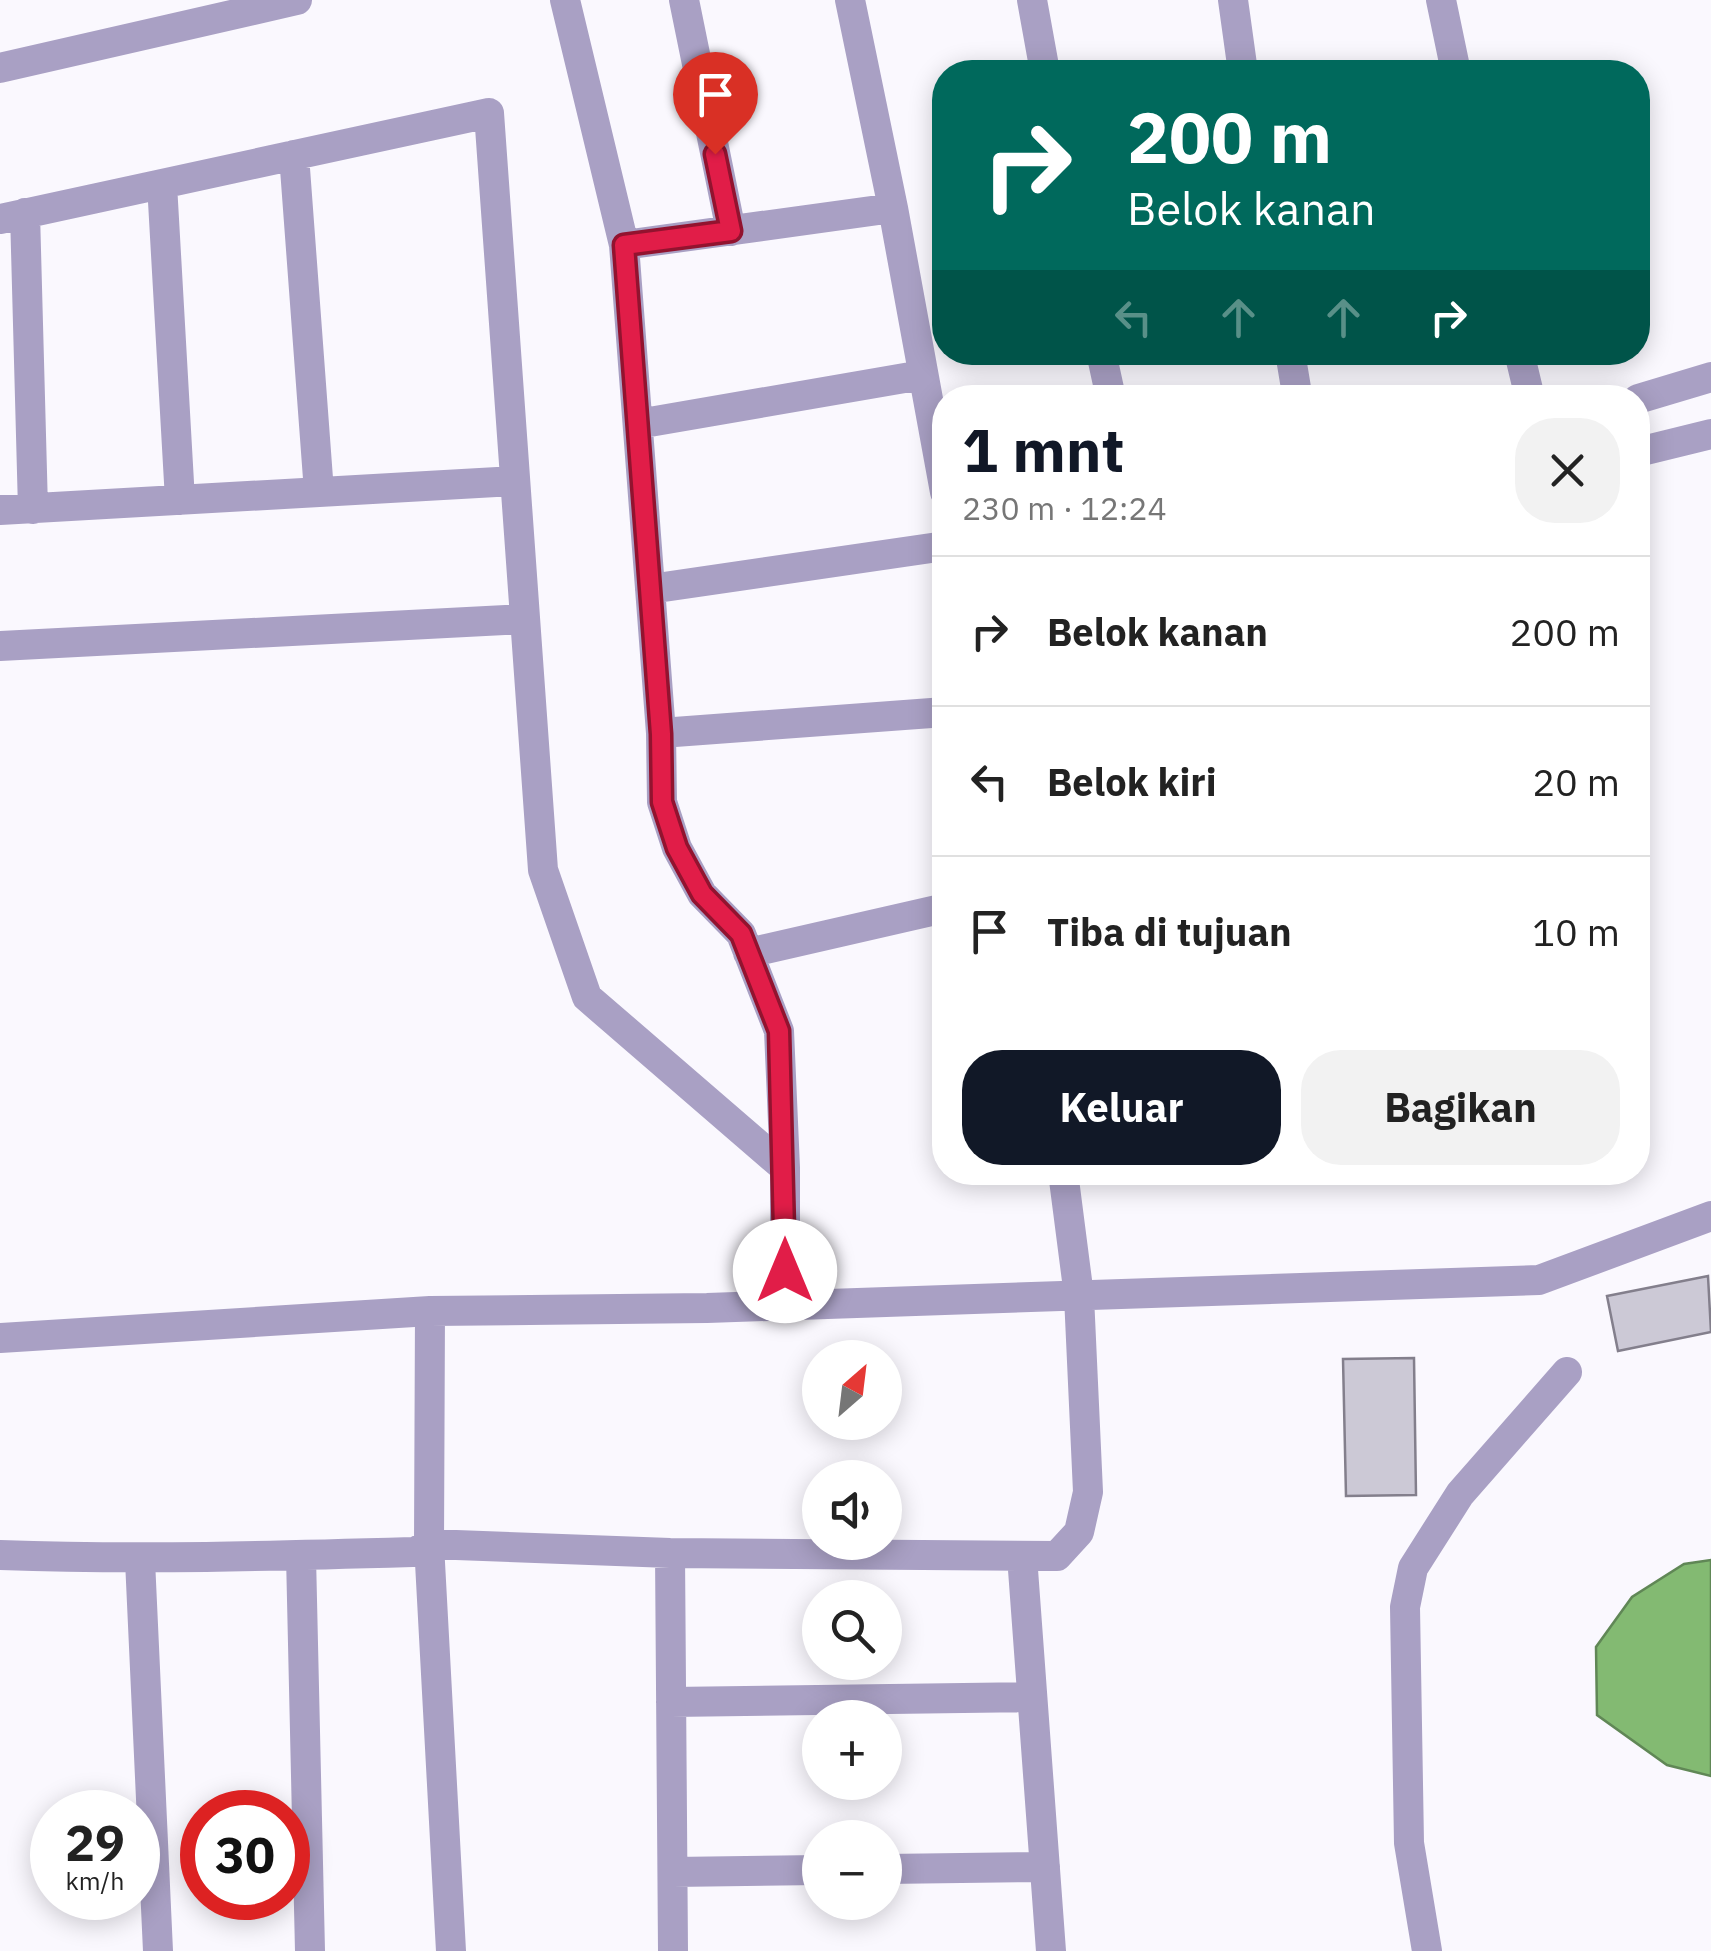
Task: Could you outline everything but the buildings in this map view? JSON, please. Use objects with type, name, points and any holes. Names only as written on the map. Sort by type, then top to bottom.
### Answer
[{"type":"street","points":[[0,68],[297,0]]},
{"type":"street","points":[[565,0],[624,245],[661,734],[662,802],[677,848],[702,894],[741,934],[779,1031],[786,1305]]},
{"type":"street","points":[[684,0],[731,231]]},
{"type":"street","points":[[850,0],[932,426]]},
{"type":"street","points":[[1032,0],[1043,60]]},
{"type":"street","points":[[1233,0],[1241,60]]},
{"type":"street","points":[[1441,0],[1454,60]]},
{"type":"street","points":[[33,508],[12,216],[489,113],[543,870],[587,997],[785,1168]]},
{"type":"street","points":[[294,154],[319,492]]},
{"type":"street","points":[[162,184],[180,500]]},
{"type":"street","points":[[624,245],[893,208]]},
{"type":"street","points":[[638,424],[922,375]]},
{"type":"street","points":[[1650,395],[1711,377]]},
{"type":"street","points":[[1650,449],[1711,434]]},
{"type":"street","points":[[0,510],[515,481]]},
{"type":"street","points":[[650,589],[932,548]]},
{"type":"street","points":[[0,646],[525,619]]},
{"type":"street","points":[[661,734],[932,713]]},
{"type":"street","points":[[748,953],[932,911]]},
{"type":"street","points":[[0,1555],[140,1560],[301,1556],[415,1552],[429,1544],[670,1552],[1057,1556],[1079,1532],[1088,1492],[1078,1296],[1064,1185]]},
{"type":"street","points":[[0,1338],[430,1311],[786,1305],[1539,1280],[1711,1216]]},
{"type":"street","points":[[430,1311],[429,1544],[451,1951]]},
{"type":"street","points":[[1427,1951],[1408,1843],[1405,1607],[1413,1568],[1460,1494],[1567,1372]]},
{"type":"street","points":[[670,1552],[673,1951]]},
{"type":"street","points":[[301,1556],[310,1951]]},
{"type":"street","points":[[1022,1556],[1051,1951]]},
{"type":"street","points":[[140,1560],[158,1951]]},
{"type":"street","points":[[671,1702],[1032,1697]]},
{"type":"street","points":[[902,1869],[1045,1867]]},
{"type":"street","points":[[673,1872],[802,1870]]},
{"type":"shaded area","points":[[1711,1560],[1711,1776],[1667,1765],[1597,1715],[1596,1647],[1632,1597],[1684,1564]]},
{"type":"route","points":[[715,154],[731,231],[624,245],[661,734],[662,802],[677,848],[702,894],[741,934],[779,1031],[785,1271]]}]
